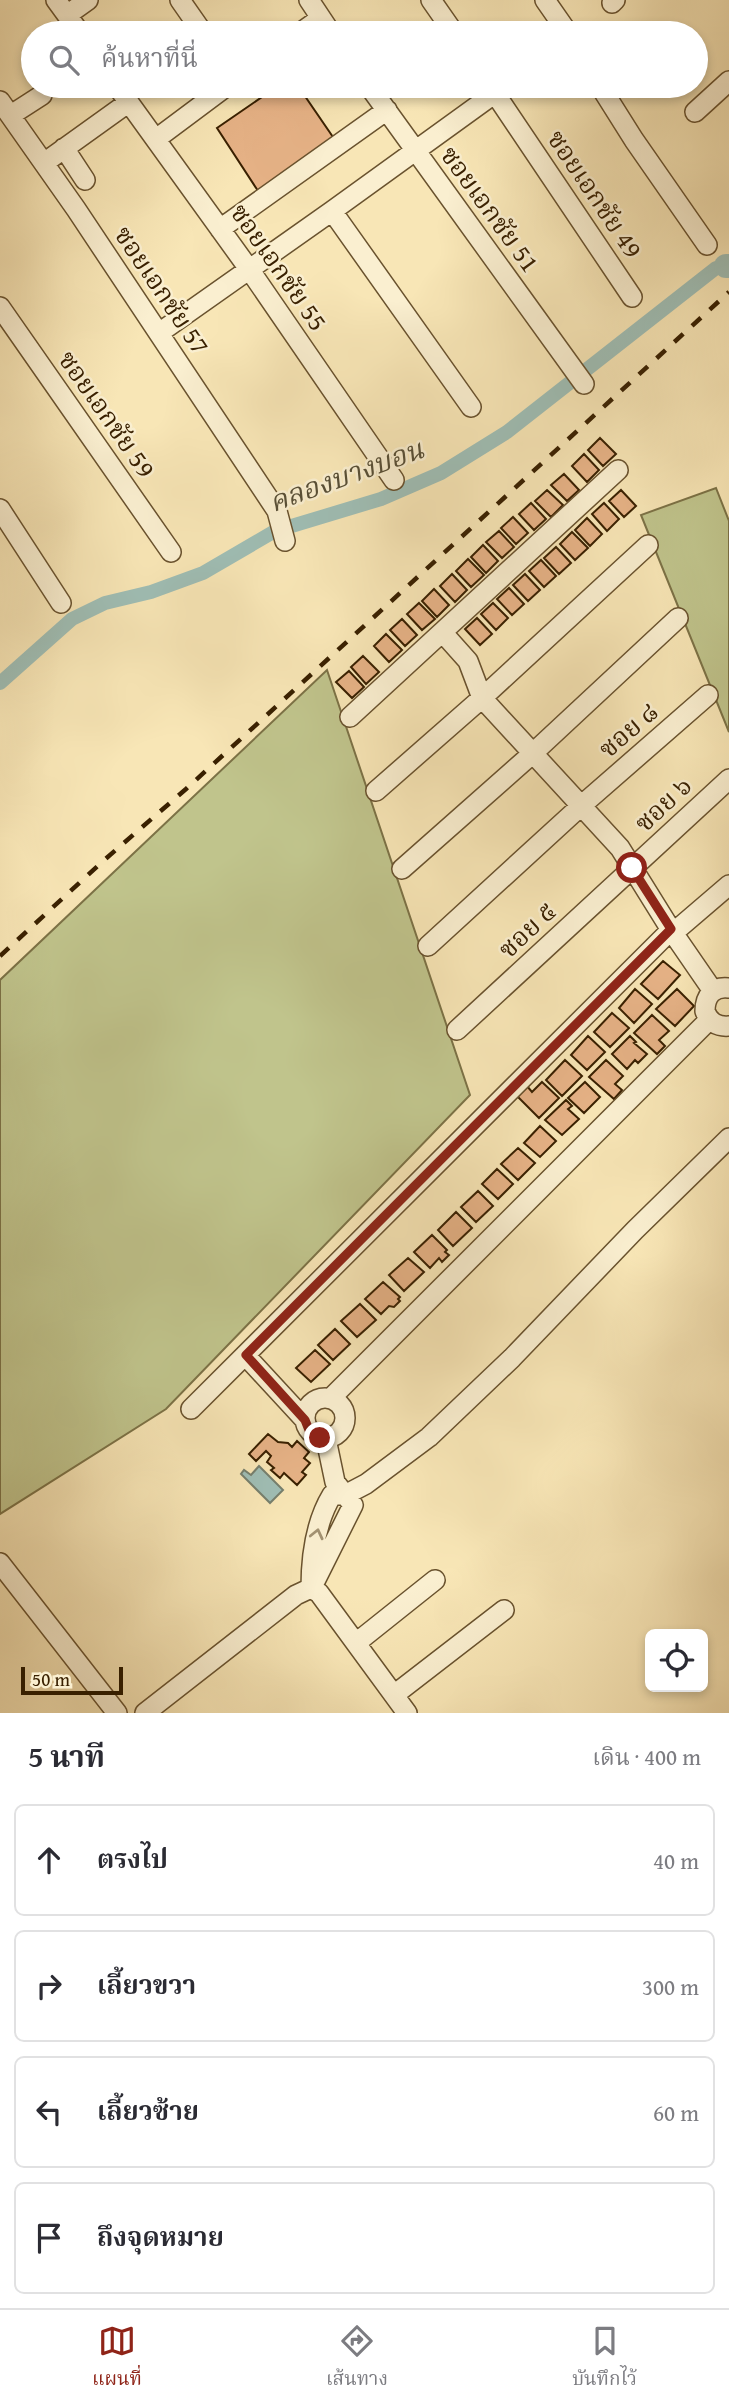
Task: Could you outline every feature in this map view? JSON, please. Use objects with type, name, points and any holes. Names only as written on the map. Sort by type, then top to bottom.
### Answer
[{"type":"street","points":[[61,8],[88,0]]},
{"type":"street","points":[[180,0],[195,21]]},
{"type":"street","points":[[309,0],[323,21]]},
{"type":"street","points":[[431,0],[446,21]]},
{"type":"street","points":[[545,0],[560,21]]},
{"type":"street","points":[[695,112],[729,80]]},
{"type":"street","points":[[5,108],[33,98]]},
{"type":"street","points":[[44,163],[119,98]]},
{"type":"street","name":"ซอยเอกชัย 55","points":[[126,98],[249,269],[394,480]]},
{"type":"street","points":[[156,139],[211,98]]},
{"type":"street","name":"ซอยเอกชัย 51","points":[[378,98],[584,384]]},
{"type":"street","points":[[159,332],[332,211],[484,98]]},
{"type":"street","name":"ซอยเอกชัย 49","points":[[503,98],[632,297]]},
{"type":"street","points":[[608,98],[707,245]]},
{"type":"street","name":"ซอยเอกชัย 57","points":[[5,108],[159,332],[277,511],[285,541]]},
{"type":"street","points":[[220,229],[387,110]]},
{"type":"street","points":[[64,148],[85,180]]},
{"type":"street","points":[[332,211],[471,407]]},
{"type":"street","name":"ซอยเอกชัย 59","points":[[0,307],[171,552]]},
{"type":"street","points":[[350,717],[618,470]]},
{"type":"street","points":[[0,509],[61,604]]},
{"type":"street","points":[[376,791],[482,698],[648,545]]},
{"type":"street","points":[[402,869],[532,754],[678,618]]},
{"type":"street","points":[[443,633],[468,661],[482,698],[620,848],[672,931],[721,989],[707,998],[705,1011],[709,1020],[719,1026],[729,1026]]},
{"type":"street","name":"ซอย ๘","points":[[428,946],[582,805],[708,695]]},
{"type":"street","name":"ซอย ๖","points":[[632,868],[729,779]]},
{"type":"street","name":"ซอย ๕","points":[[457,1030],[632,868]]},
{"type":"street","points":[[191,1409],[672,931],[729,884]]},
{"type":"street","points":[[331,1398],[709,1020]]},
{"type":"street","points":[[345,1495],[366,1484],[429,1437],[512,1358],[635,1230],[729,1138]]},
{"type":"street","points":[[246,1355],[305,1420],[314,1435],[331,1436],[344,1426],[346,1416],[337,1400],[317,1399],[307,1409],[305,1420]]},
{"type":"street","points":[[331,1436],[348,1482],[345,1495]]},
{"type":"street","points":[[145,1713],[296,1595],[311,1588],[353,1505],[345,1495]]},
{"type":"street","points":[[0,1563],[117,1713]]},
{"type":"street","points":[[356,1643],[435,1580]]},
{"type":"street","points":[[311,1588],[319,1593],[407,1713]]},
{"type":"street","points":[[394,1695],[504,1610]]},
{"type":"green space","points":[[716,488],[729,521],[729,732],[641,515]]},
{"type":"green space","points":[[327,670],[470,1095],[166,1409],[0,1514],[0,980]]},
{"type":"water","points":[[259,1466],[283,1490],[270,1503],[241,1474],[244,1470],[251,1475]]},
{"type":"building","points":[[261,98],[306,98],[335,140],[260,194],[217,128]]},
{"type":"building","points":[[600,438],[616,454],[603,466],[588,450]]},
{"type":"building","points":[[584,454],[599,470],[587,482],[572,466]]},
{"type":"building","points":[[564,474],[579,490],[567,501],[551,485]]},
{"type":"building","points":[[547,490],[563,505],[551,517],[535,501]]},
{"type":"building","points":[[621,490],[636,506],[624,517],[609,501]]},
{"type":"building","points":[[531,503],[546,519],[534,530],[519,514]]},
{"type":"building","points":[[604,503],[619,519],[607,531],[592,514]]},
{"type":"building","points":[[513,517],[528,533],[516,544],[501,528]]},
{"type":"building","points":[[587,518],[602,534],[590,546],[575,530]]},
{"type":"building","points":[[499,531],[514,547],[502,558],[486,542]]},
{"type":"building","points":[[572,532],[588,548],[575,560],[560,544]]},
{"type":"building","points":[[483,545],[498,561],[486,573],[471,557]]},
{"type":"building","points":[[556,547],[571,563],[559,574],[544,558]]},
{"type":"building","points":[[468,559],[484,575],[471,587],[456,571]]},
{"type":"building","points":[[541,560],[556,576],[544,587],[529,571]]},
{"type":"building","points":[[452,574],[467,590],[455,602],[440,586]]},
{"type":"building","points":[[525,574],[540,590],[528,601],[513,585]]},
{"type":"building","points":[[509,588],[524,604],[512,615],[497,599]]},
{"type":"building","points":[[434,589],[449,605],[437,617],[422,601]]},
{"type":"building","points":[[419,603],[435,619],[422,630],[407,614]]},
{"type":"building","points":[[493,603],[508,618],[496,630],[481,614]]},
{"type":"building","points":[[477,618],[492,634],[480,645],[465,629]]},
{"type":"building","points":[[402,619],[417,635],[405,646],[390,630]]},
{"type":"building","points":[[386,634],[402,650],[389,662],[374,646]]},
{"type":"building","points":[[363,656],[379,672],[366,684],[351,667]]},
{"type":"building","points":[[349,671],[364,687],[352,698],[336,682]]},
{"type":"building","points":[[663,961],[680,975],[658,999],[641,984]]},
{"type":"building","points":[[635,989],[652,1004],[634,1023],[619,1008]]},
{"type":"building","points":[[677,989],[694,1006],[675,1026],[656,1009]]},
{"type":"building","points":[[612,1013],[629,1028],[610,1047],[594,1032]]},
{"type":"building","points":[[652,1015],[669,1031],[659,1040],[665,1046],[657,1054],[634,1033]]},
{"type":"building","points":[[588,1036],[605,1052],[587,1070],[571,1055]]},
{"type":"building","points":[[630,1036],[647,1054],[638,1063],[635,1060],[627,1069],[612,1054]]},
{"type":"building","points":[[565,1060],[582,1076],[562,1096],[546,1080]]},
{"type":"building","points":[[606,1060],[623,1076],[615,1084],[622,1090],[614,1099],[589,1077]]},
{"type":"building","points":[[542,1082],[559,1098],[539,1118],[517,1096],[527,1086],[532,1092]]},
{"type":"building","points":[[585,1082],[600,1097],[584,1113],[568,1098]]},
{"type":"building","points":[[566,1100],[572,1106],[568,1109],[579,1119],[562,1135],[545,1120]]},
{"type":"building","points":[[540,1126],[556,1141],[540,1157],[524,1143]]},
{"type":"building","points":[[518,1148],[535,1163],[518,1180],[501,1164]]},
{"type":"building","points":[[497,1169],[513,1184],[498,1199],[482,1184]]},
{"type":"building","points":[[478,1191],[493,1206],[476,1222],[461,1207]]},
{"type":"building","points":[[456,1212],[472,1228],[453,1246],[438,1230]]},
{"type":"building","points":[[432,1235],[449,1255],[442,1262],[439,1258],[430,1268],[414,1252]]},
{"type":"building","points":[[408,1258],[424,1272],[404,1291],[389,1275]]},
{"type":"building","points":[[383,1282],[400,1297],[400,1301],[381,1314],[365,1299]]},
{"type":"building","points":[[360,1304],[376,1320],[357,1337],[341,1321]]},
{"type":"building","points":[[335,1329],[350,1344],[333,1360],[318,1345]]},
{"type":"building","points":[[315,1350],[330,1364],[311,1382],[296,1368]]},
{"type":"building","points":[[268,1434],[278,1442],[288,1443],[292,1447],[297,1441],[309,1452],[304,1458],[310,1463],[302,1472],[306,1475],[297,1485],[284,1473],[280,1478],[271,1470],[274,1468],[267,1462],[271,1456],[266,1451],[256,1461],[249,1454]]},
{"type":"waterway","name":"คลองบางบอน","points":[[0,683],[72,619],[105,603],[151,592],[203,573],[275,531],[381,499],[441,473],[507,432],[716,268],[726,266]]},
{"type":"railway","points":[[0,956],[729,292]]},
{"type":"route","points":[[320,1438],[309,1430],[305,1420],[246,1355],[671,929],[632,868]]}]
